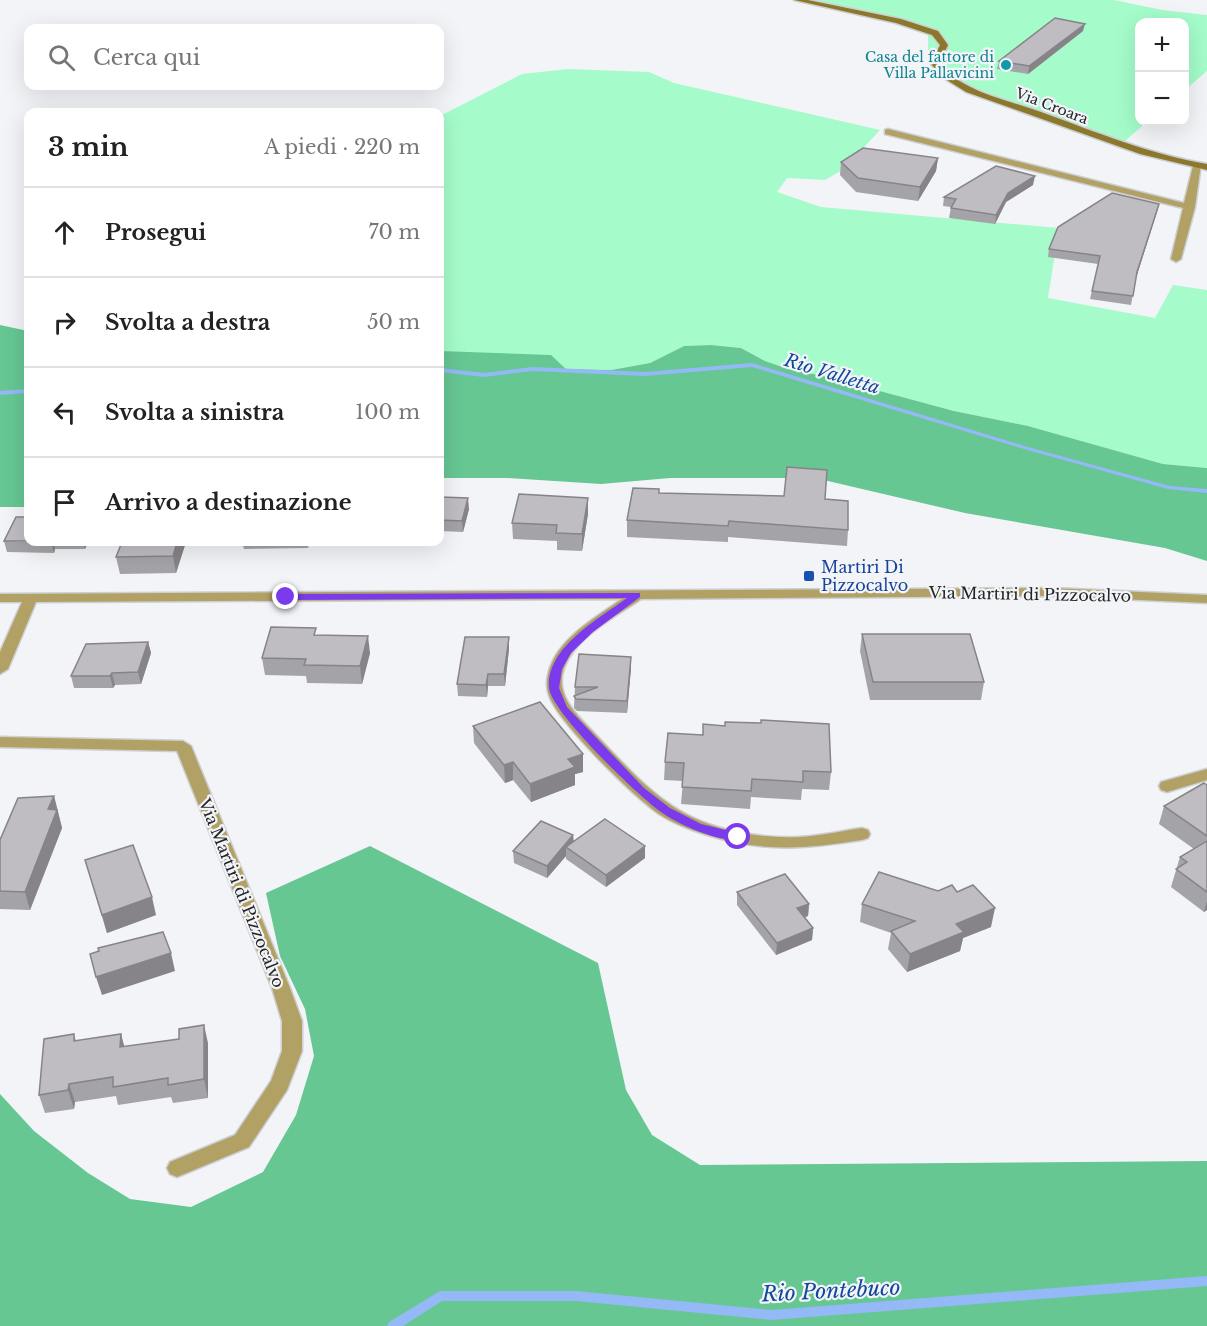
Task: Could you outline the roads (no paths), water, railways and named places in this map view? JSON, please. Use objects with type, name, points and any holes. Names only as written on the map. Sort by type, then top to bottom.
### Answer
[{"type":"street","name":"Via Croara","points":[[798,0],[864,13],[934,33],[944,45],[935,64],[944,76],[965,88],[1117,145],[1164,160],[1203,167],[1176,259]]},
{"type":"street","points":[[888,132],[1190,207]]},
{"type":"street","name":"Via Martiri di Pizzocalvo","points":[[0,598],[1052,592],[1207,599]]},
{"type":"street","points":[[637,595],[590,630],[567,652],[557,669],[554,688],[562,708],[641,791],[666,811],[698,828],[738,837],[797,843],[862,834]]},
{"type":"street","points":[[0,669],[31,598]]},
{"type":"street","name":"Via Martiri di Pizzocalvo","points":[[0,742],[183,746],[281,988],[291,1021],[292,1051],[280,1084],[242,1141],[177,1168]]},
{"type":"street","points":[[1167,786],[1207,774]]},
{"type":"waterway","name":"Rio Valletta","points":[[444,370],[484,375],[532,369],[645,374],[752,365],[1026,448],[1170,488],[1207,491]]},
{"type":"waterway","name":"Rio Valletta","points":[[0,393],[24,391]]},
{"type":"waterway","name":"Rio Pontebuco","points":[[393,1326],[440,1296],[576,1296],[772,1315],[1207,1281]]},
{"type":"place","name":"Casa del fattore di Villa Pallavicini","points":[[1006,65]]},
{"type":"place","name":"Martiri Di Pizzocalvo","points":[[809,576]]}]
